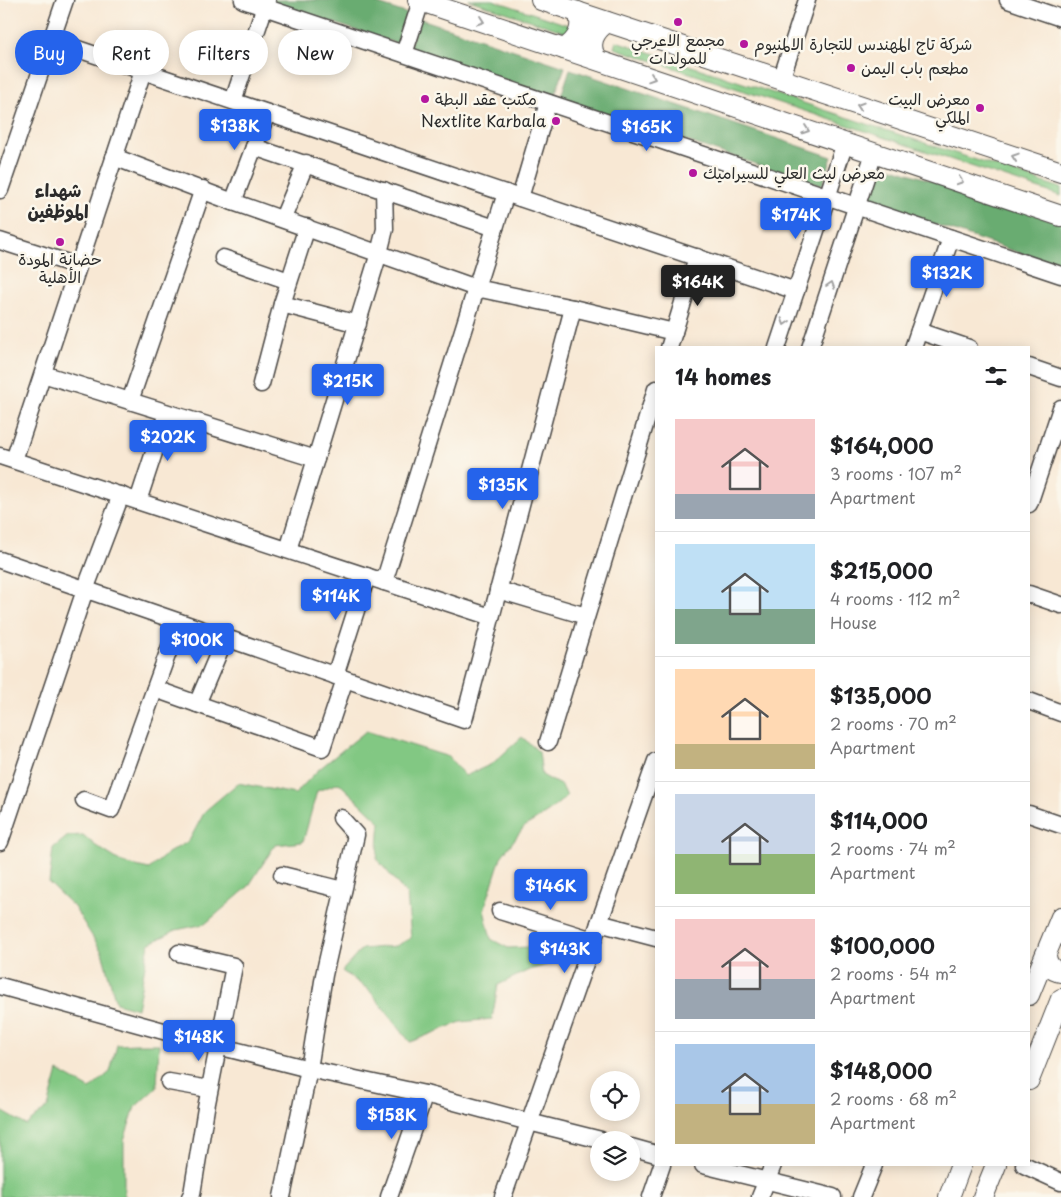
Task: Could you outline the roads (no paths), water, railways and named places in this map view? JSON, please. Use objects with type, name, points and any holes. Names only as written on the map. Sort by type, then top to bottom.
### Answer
[{"type":"main road","points":[[420,0],[1061,216]]},
{"type":"main road","points":[[541,0],[1061,172]]},
{"type":"main road","points":[[564,49],[572,44],[579,35],[581,24],[578,12]]},
{"type":"main road","points":[[596,60],[592,47],[594,36],[600,27],[607,22]]},
{"type":"main road","points":[[1030,993],[1061,917]]},
{"type":"main road","points":[[1046,956],[1048,965],[1061,972]]},
{"type":"main road","points":[[1030,1077],[1061,999]]},
{"type":"main road","points":[[1030,1008],[1037,1007],[1045,1011],[1049,1018],[1049,1027]]},
{"type":"main road","points":[[949,1197],[962,1166]]},
{"type":"main road","points":[[983,1197],[996,1166]]},
{"type":"street","points":[[54,30],[65,0]]},
{"type":"street","points":[[243,0],[266,4],[404,54],[1061,275]]},
{"type":"street","points":[[404,54],[420,0]]},
{"type":"street","points":[[781,80],[807,0]]},
{"type":"street","points":[[1008,0],[1061,18]]},
{"type":"street","points":[[233,101],[266,4]]},
{"type":"street","points":[[0,190],[39,75]]},
{"type":"street","points":[[141,75],[43,374],[7,458],[491,617]]},
{"type":"street","points":[[158,75],[796,291]]},
{"type":"street","points":[[384,582],[496,228],[513,196],[548,103]]},
{"type":"street","points":[[233,202],[267,113]]},
{"type":"street","points":[[778,346],[845,143]]},
{"type":"street","points":[[254,147],[496,228]]},
{"type":"street","points":[[811,346],[874,153]]},
{"type":"street","points":[[114,157],[203,189],[233,202],[283,218],[476,288],[573,308],[674,332]]},
{"type":"street","points":[[283,218],[306,164]]},
{"type":"street","points":[[130,401],[203,189]]},
{"type":"street","points":[[288,550],[379,253],[385,229],[384,190]]},
{"type":"street","points":[[261,384],[282,304],[307,227]]},
{"type":"street","points":[[914,346],[951,238]]},
{"type":"street","points":[[0,241],[78,266]]},
{"type":"street","points":[[670,346],[697,257]]},
{"type":"street","points":[[223,258],[289,281]]},
{"type":"street","points":[[282,304],[358,324]]},
{"type":"street","points":[[0,560],[464,720],[573,308]]},
{"type":"street","points":[[919,330],[964,346]]},
{"type":"street","points":[[1030,368],[1061,378]]},
{"type":"street","points":[[43,374],[316,459]]},
{"type":"street","points":[[548,742],[655,391]]},
{"type":"street","points":[[1030,496],[1061,408]]},
{"type":"street","points":[[138,501],[167,412]]},
{"type":"street","points":[[0,842],[85,590],[121,495]]},
{"type":"street","points":[[154,689],[322,748],[367,576]]},
{"type":"street","points":[[498,590],[586,616]]},
{"type":"street","points":[[1030,594],[1061,605]]},
{"type":"street","points":[[84,800],[111,810],[179,622]]},
{"type":"street","points":[[197,704],[225,638]]},
{"type":"street","points":[[1030,702],[1061,713]]},
{"type":"street","points":[[503,1197],[655,764]]},
{"type":"street","points":[[1030,814],[1061,825]]},
{"type":"street","points":[[282,1197],[310,1068],[324,976],[356,835],[341,818]]},
{"type":"street","points":[[282,875],[343,890]]},
{"type":"street","points":[[500,911],[593,940]]},
{"type":"street","points":[[599,923],[655,938]]},
{"type":"street","points":[[179,953],[234,966],[190,1197]]},
{"type":"street","points":[[0,986],[218,1046],[425,1094],[590,1137]]},
{"type":"street","points":[[169,1082],[210,1089]]},
{"type":"street","points":[[389,1197],[425,1094]]},
{"type":"street","points":[[640,1150],[655,1154]]},
{"type":"street","points":[[651,1197],[662,1166]]},
{"type":"street","points":[[707,1166],[833,1197]]},
{"type":"street","points":[[760,1197],[772,1166]]},
{"type":"street","points":[[861,1197],[874,1166]]},
{"type":"street","points":[[1026,1166],[1061,1182]]},
{"type":"place","name":"مجمع الاعرجي للمولدات","points":[[678,22]]},
{"type":"place","name":"شركة تاج المهندس للتجارة الالمنيوم","points":[[744,44]]},
{"type":"place","name":"مطعم باب اليمن","points":[[851,68]]},
{"type":"place","name":"مكتب عقد البطة","points":[[425,99]]},
{"type":"place","name":"معرض البيت الملكي","points":[[980,108]]},
{"type":"place","name":"Nextlite Karbala","points":[[556,121]]},
{"type":"place","name":"معرض ليث العلي للسيراميك","points":[[693,173]]},
{"type":"place","name":"حضانة المودة الأهلية","points":[[60,242]]},
{"type":"district","name":"شهداء الموظفين","points":[[58,201]]}]
